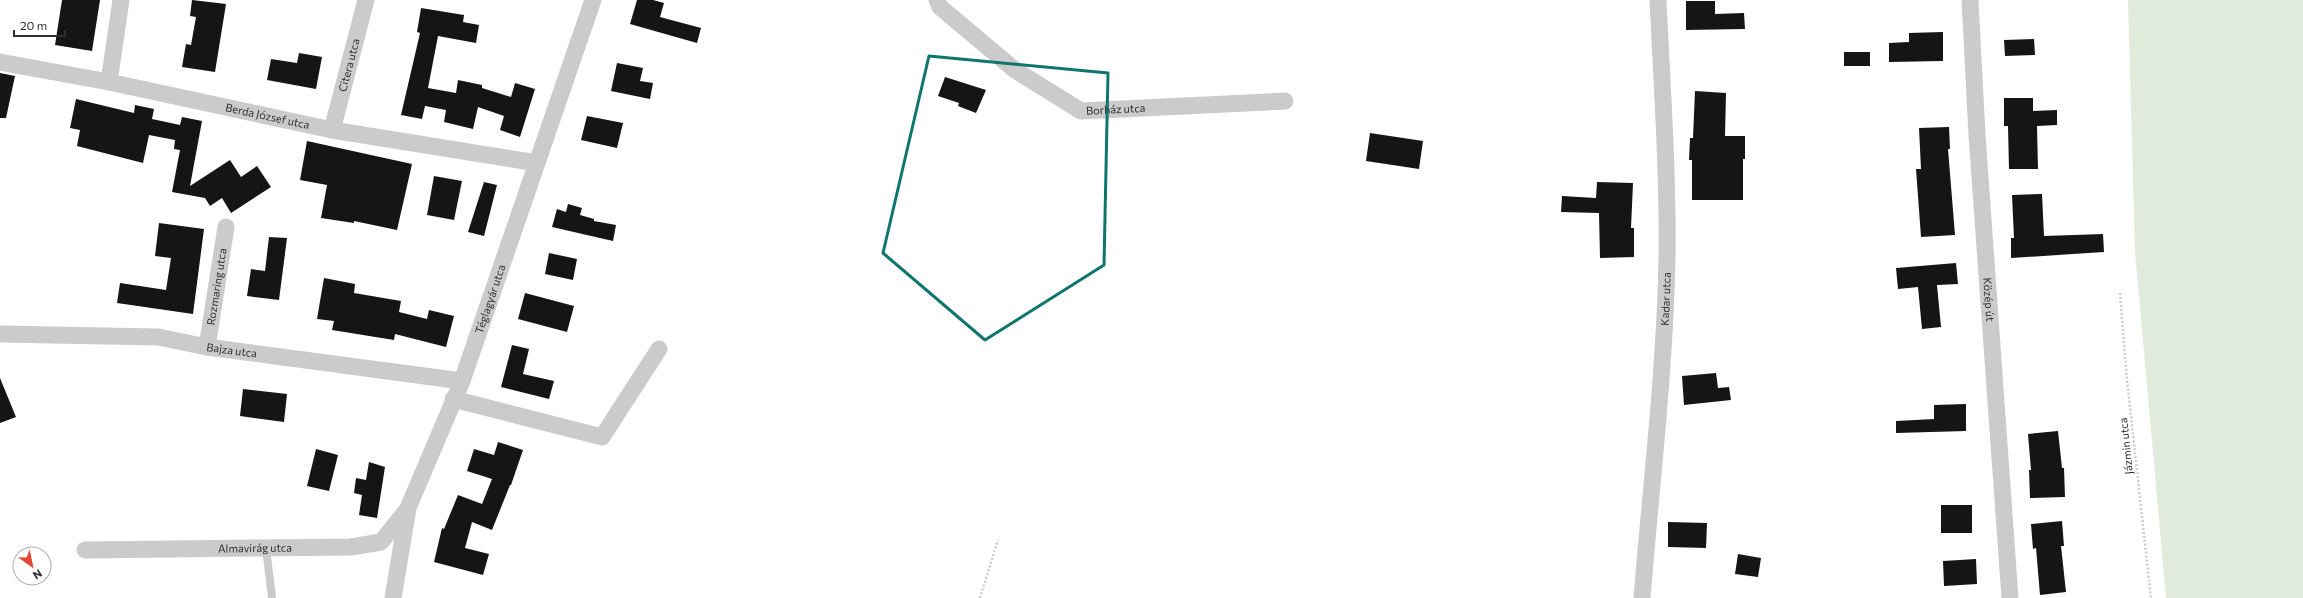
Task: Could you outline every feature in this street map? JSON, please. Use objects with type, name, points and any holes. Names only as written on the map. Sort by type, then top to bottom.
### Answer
[{"type":"street","points":[[109,82],[121,0]]},
{"type":"street","name":"Citera utca","points":[[332,130],[366,0]]},
{"type":"street","name":"Téglagyár utca","points":[[393,598],[408,508],[453,399],[462,381],[593,0]]},
{"type":"street","name":"Borház utca","points":[[937,0],[940,7],[1016,70],[1081,111],[1285,101]]},
{"type":"street","name":"Kadar utca","points":[[1642,598],[1660,379],[1667,258],[1666,170],[1658,0]]},
{"type":"street","name":"Közép út","points":[[1970,0],[1979,159],[2010,598]]},
{"type":"street","name":"Berda József utca","points":[[0,62],[109,82],[332,130],[537,163]]},
{"type":"street","name":"Rozmaring utca","points":[[208,347],[226,228]]},
{"type":"street","name":"Bajza utca","points":[[0,334],[158,337],[208,347],[462,381]]},
{"type":"street","points":[[453,399],[602,436],[659,349]]},
{"type":"street","name":"Almavirág utca","points":[[85,550],[351,546],[381,542],[408,508]]},
{"type":"lane","points":[[266,548],[272,598]]},
{"type":"path","name":"Jázmin utca","points":[[2120,293],[2127,380],[2151,598]]},
{"type":"path","points":[[980,598],[998,540]]},
{"type":"highlighted area","points":[[929,56],[1108,73],[1104,265],[985,340],[883,253]]},
{"type":"green space","points":[[2128,0],[2303,0],[2303,598],[2166,598],[2135,251]]},
{"type":"building","points":[[62,0],[100,0],[92,51],[55,45]]},
{"type":"building","points":[[192,0],[226,4],[215,72],[182,67],[186,44],[191,45],[196,17],[190,16]]},
{"type":"building","points":[[637,0],[653,0],[664,3],[660,17],[701,28],[697,43],[630,24]]},
{"type":"building","points":[[1686,1],[1715,1],[1715,14],[1744,13],[1745,29],[1686,30]]},
{"type":"building","points":[[421,8],[464,15],[463,22],[479,25],[476,43],[438,36],[428,88],[456,93],[458,80],[482,85],[482,88],[511,97],[515,83],[535,89],[520,137],[500,130],[504,116],[478,107],[473,129],[444,122],[446,110],[425,106],[422,119],[401,115],[420,33],[417,32]]},
{"type":"building","points":[[1943,32],[1943,61],[1889,62],[1889,43],[1909,42],[1909,33]]},
{"type":"building","points":[[2034,39],[2035,55],[2005,56],[2004,40]]},
{"type":"building","points":[[1844,52],[1870,52],[1870,66],[1844,66]]},
{"type":"building","points":[[299,53],[322,57],[316,89],[267,80],[271,59],[297,63]]},
{"type":"building","points":[[617,63],[643,68],[640,81],[653,83],[650,99],[611,91]]},
{"type":"building","points":[[0,73],[15,76],[6,118],[0,118]]},
{"type":"building","points":[[945,77],[986,90],[976,113],[958,106],[959,103],[938,96]]},
{"type":"building","points":[[1695,91],[1726,93],[1725,136],[1745,136],[1745,159],[1743,159],[1743,200],[1692,200],[1692,160],[1689,160],[1690,138],[1693,138]]},
{"type":"building","points":[[2004,98],[2033,98],[2033,111],[2057,110],[2057,125],[2037,126],[2038,169],[2009,169],[2008,126],[2004,126]]},
{"type":"building","points":[[76,99],[134,113],[135,105],[154,109],[152,119],[180,125],[182,117],[202,121],[190,186],[230,160],[241,177],[257,166],[271,187],[231,213],[222,198],[210,206],[205,198],[172,192],[180,150],[174,149],[175,140],[149,135],[143,163],[77,146],[80,130],[70,128]]},
{"type":"building","points":[[587,116],[623,123],[617,148],[581,140]]},
{"type":"building","points":[[1949,127],[1950,149],[1948,149],[1955,235],[1921,237],[1916,169],[1921,169],[1919,128]]},
{"type":"building","points":[[1370,133],[1423,141],[1419,169],[1366,161]]},
{"type":"building","points":[[307,141],[412,164],[397,230],[354,221],[354,223],[321,218],[327,185],[300,180]]},
{"type":"building","points":[[434,176],[462,181],[454,220],[427,215]]},
{"type":"building","points":[[484,182],[497,185],[484,236],[468,232]]},
{"type":"building","points":[[1597,182],[1633,183],[1631,228],[1634,228],[1634,257],[1600,258],[1599,213],[1561,212],[1562,196],[1596,198]]},
{"type":"building","points":[[2042,194],[2044,236],[2103,234],[2104,252],[2011,258],[2011,238],[2014,238],[2012,195]]},
{"type":"building","points":[[568,204],[582,208],[580,215],[594,219],[594,221],[616,225],[613,241],[552,227],[557,209],[566,212]]},
{"type":"building","points":[[159,223],[204,229],[193,314],[117,303],[120,283],[166,290],[171,258],[155,256]]},
{"type":"building","points":[[269,237],[287,238],[279,300],[247,296],[251,269],[265,271]]},
{"type":"building","points":[[549,253],[577,259],[573,280],[545,274]]},
{"type":"building","points":[[1956,263],[1958,284],[1937,285],[1941,327],[1922,329],[1918,287],[1898,289],[1896,268]]},
{"type":"building","points":[[324,278],[355,284],[354,293],[401,301],[399,312],[427,319],[429,310],[454,316],[446,347],[395,334],[394,340],[332,330],[334,321],[317,319]]},
{"type":"building","points":[[525,293],[574,306],[567,332],[518,319]]},
{"type":"building","points":[[512,345],[529,349],[523,374],[554,381],[549,399],[501,387]]},
{"type":"building","points":[[1716,373],[1718,388],[1729,387],[1731,400],[1684,405],[1682,376]]},
{"type":"building","points":[[0,378],[16,417],[0,423]]},
{"type":"building","points":[[243,389],[287,394],[284,422],[240,416]]},
{"type":"building","points":[[1966,404],[1966,431],[1896,433],[1896,421],[1934,419],[1934,405]]},
{"type":"building","points":[[2058,431],[2062,468],[2064,468],[2065,497],[2030,498],[2029,470],[2031,470],[2028,434]]},
{"type":"building","points":[[498,442],[523,450],[511,485],[492,530],[472,522],[465,548],[489,554],[483,575],[434,562],[442,528],[444,529],[458,495],[482,504],[492,479],[467,471],[474,449],[494,455]]},
{"type":"building","points":[[316,449],[338,455],[329,491],[307,486]]},
{"type":"building","points":[[369,462],[385,467],[377,518],[359,515],[362,495],[354,493],[356,478],[366,480]]},
{"type":"building","points":[[1941,505],[1972,505],[1972,533],[1941,533]]},
{"type":"building","points":[[2062,521],[2064,546],[2061,546],[2066,592],[2040,595],[2036,548],[2033,549],[2031,524]]},
{"type":"building","points":[[1668,522],[1707,523],[1706,548],[1668,547]]},
{"type":"building","points":[[1738,554],[1761,558],[1758,577],[1735,574]]},
{"type":"building","points":[[1976,559],[1977,584],[1944,586],[1943,561]]}]
